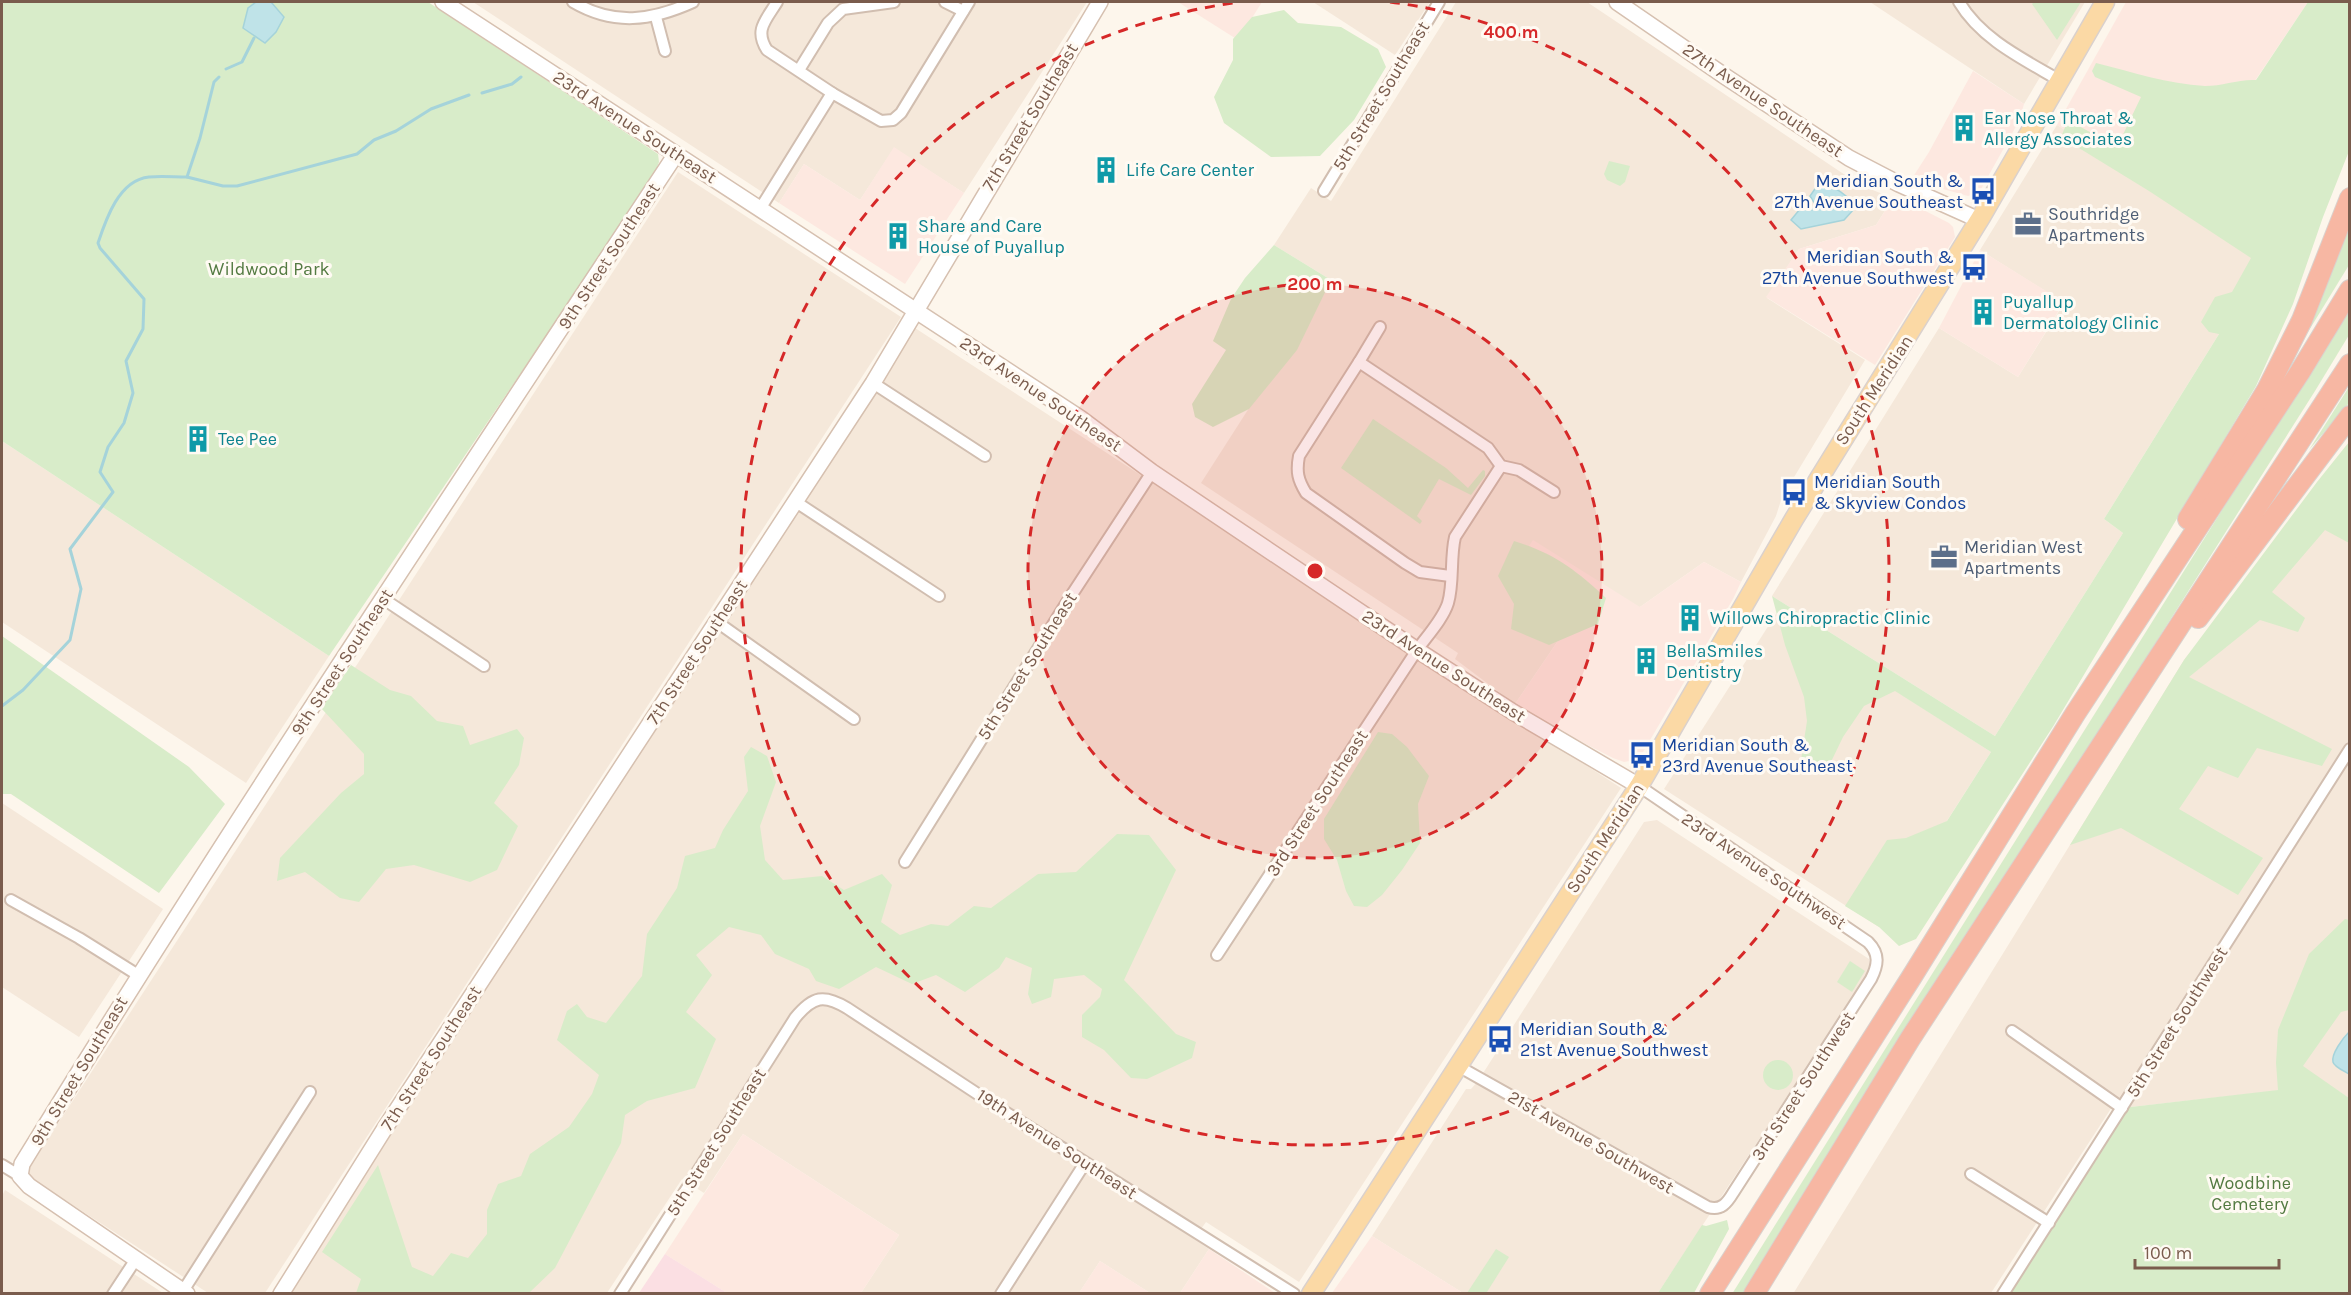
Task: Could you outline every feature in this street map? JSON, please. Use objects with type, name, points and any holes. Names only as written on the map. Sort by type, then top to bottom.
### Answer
[{"type":"highway","points":[[2075,714],[2172,544],[2267,390],[2302,320],[2349,198]]},
{"type":"highway","points":[[1710,1293],[1911,978],[2075,714],[2293,382],[2349,290]]},
{"type":"highway","points":[[1754,1293],[1910,1039],[2349,364]]},
{"type":"highway","points":[[2108,734],[2224,584],[2349,416]]},
{"type":"main road","name":"South Meridian","points":[[1311,1293],[1639,786],[1799,510],[1979,220],[2105,2]]},
{"type":"street","name":"23rd Avenue Southeast","points":[[443,2],[1080,418],[1152,472],[1417,650],[1513,712],[1639,786]]},
{"type":"street","points":[[573,2],[592,12],[615,17],[656,16],[693,2]]},
{"type":"street","points":[[777,2],[761,28],[760,36],[767,50],[832,93],[881,121],[893,120],[901,112],[966,6],[945,2]]},
{"type":"street","points":[[799,70],[828,23],[843,9],[894,2]]},
{"type":"street","name":"7th Street Southeast","points":[[280,1293],[385,1128],[873,383],[1100,2]]},
{"type":"street","name":"5th Street Southeast","points":[[1324,191],[1438,2]]},
{"type":"street","name":"27th Avenue Southeast","points":[[1617,2],[1849,158],[1899,184],[1979,220]]},
{"type":"street","points":[[1959,2],[1971,19],[1990,36],[2059,80]]},
{"type":"street","points":[[656,16],[665,51]]},
{"type":"street","points":[[760,209],[832,93]]},
{"type":"street","name":"9th Street Southeast","points":[[20,1176],[22,1164],[138,975],[382,598],[676,154]]},
{"type":"street","points":[[1380,327],[1299,456],[1296,470],[1298,481],[1306,493],[1405,563],[1420,572],[1450,576]]},
{"type":"street","points":[[1359,362],[1488,448],[1501,466],[1519,470],[1554,492]]},
{"type":"street","points":[[873,383],[986,456]]},
{"type":"street","name":"3rd Street Southeast","points":[[1216,955],[1448,604],[1455,537],[1501,466]]},
{"type":"street","name":"5th Street Southeast","points":[[905,862],[1069,599],[1152,472]]},
{"type":"street","points":[[796,502],[939,596]]},
{"type":"street","points":[[382,598],[484,666]]},
{"type":"street","points":[[717,622],[854,718]]},
{"type":"street","name":"5th Street Southwest","points":[[2003,1293],[2349,749]]},
{"type":"street","name":"23rd Avenue Southwest","points":[[1639,786],[1868,942],[1876,952],[1877,964]]},
{"type":"street","points":[[10,900],[79,938],[138,975]]},
{"type":"street","name":"3rd Street Southwest","points":[[1724,1205],[1865,989],[1877,964]]},
{"type":"street","name":"19th Avenue Southeast","points":[[820,1000],[827,998],[848,1008],[1085,1163],[1293,1293]]},
{"type":"street","name":"5th Street Southeast","points":[[621,1293],[784,1035],[802,1010],[813,1001],[820,1000]]},
{"type":"street","points":[[2012,1031],[2122,1108]]},
{"type":"street","name":"21st Avenue Southwest","points":[[1458,1066],[1700,1204],[1715,1209],[1724,1205]]},
{"type":"street","points":[[2,1165],[20,1176],[29,1186],[185,1292],[310,1092]]},
{"type":"street","points":[[1000,1293],[1085,1163]]},
{"type":"street","points":[[1971,1174],[2049,1223]]},
{"type":"street","points":[[113,1293],[136,1259]]},
{"type":"shaded area","points":[[473,2],[1087,2],[964,193],[894,148],[860,200],[804,164],[779,203]]},
{"type":"shaded area","points":[[1178,2],[1262,2],[1238,40]]},
{"type":"shaded area","points":[[1313,2],[1430,2],[1395,55]]},
{"type":"shaded area","points":[[1456,2],[1587,2],[1860,185],[1893,198],[1876,225],[1799,249],[1767,298],[1865,360],[1782,497],[1776,516],[1741,582],[1704,562],[1640,607],[1566,629],[1515,704],[1455,659],[1458,653],[1201,483],[1331,280],[1274,245],[1311,188],[1331,201]]},
{"type":"shaded area","points":[[1870,2],[2085,2],[2024,104]]},
{"type":"shaded area","points":[[2126,2],[2308,2],[2176,198],[2057,125]]},
{"type":"shaded area","points":[[1973,71],[2024,104],[2019,121],[1981,189],[1968,196],[1911,180],[1929,152]]},
{"type":"shaded area","points":[[2057,125],[2268,255],[2104,519],[2123,533],[1995,736],[1772,596],[1939,328],[2018,377],[2064,303],[1980,250]]},
{"type":"shaded area","points":[[894,147],[964,193],[905,284],[779,203],[804,164],[860,200]]},
{"type":"shaded area","points":[[678,172],[901,317],[265,1293],[208,1293],[25,1174]]},
{"type":"shaded area","points":[[1893,198],[1902,199],[1949,223],[1953,227],[1955,237],[1875,365],[1766,297],[1799,249],[1876,225]]},
{"type":"shaded area","points":[[1980,250],[2064,302],[2018,377],[1939,328]]},
{"type":"shaded area","points":[[915,328],[1621,788],[1299,1282],[1206,1222],[1194,1239],[1209,1249],[1180,1293],[1150,1293],[1100,1261],[1079,1293],[861,1293],[899,1235],[743,1134],[704,1193],[682,1179],[607,1293],[286,1294]]},
{"type":"shaded area","points":[[2,441],[329,656],[246,783],[2,622]]},
{"type":"shaded area","points":[[2349,456],[2349,1098],[2329,1085],[2122,1108],[2112,1107],[1991,1293],[1793,1294],[2184,660]]},
{"type":"shaded area","points":[[1533,540],[1640,607],[1704,562],[1741,582],[1643,752],[1635,760],[1624,762],[1613,758],[1545,723],[1515,704],[1566,629],[1504,583]]},
{"type":"shaded area","points":[[1776,614],[1991,752],[1879,927],[1664,789]]},
{"type":"shaded area","points":[[2,803],[163,909],[79,1037],[2,987]]},
{"type":"shaded area","points":[[1657,820],[1869,959],[1871,969],[1658,1293],[1463,1293],[1372,1236],[1466,1089],[1471,1089],[1478,1081],[1644,822]]},
{"type":"shaded area","points":[[743,1134],[899,1235],[861,1293],[727,1293],[665,1254]]},
{"type":"shaded area","points":[[5,1190],[163,1293],[2,1293],[2,1196]]},
{"type":"shaded area","points":[[1372,1236],[1463,1293],[1332,1293]]},
{"type":"shaded area","points":[[1209,1249],[1275,1293],[1180,1293]]},
{"type":"shaded area","points":[[665,1254],[727,1293],[639,1293]]},
{"type":"shaded area","points":[[1100,1261],[1150,1293],[1079,1293]]},
{"type":"green space","name":"Wildwood Park","points":[[2,2],[428,2],[658,154],[659,162],[653,178],[329,656],[2,441]]},
{"type":"green space","points":[[2034,2],[2081,2],[2057,40],[2032,4]]},
{"type":"green space","points":[[2308,2],[2349,2],[2349,151],[2293,304],[2256,386],[2054,725],[1916,939],[1899,946],[1879,927],[1845,906],[1887,840],[1906,838],[1947,821],[1991,752],[1895,691],[1864,706],[1843,737],[1829,766],[1805,773],[1800,767],[1807,721],[1804,697],[1785,645],[1772,596],[1995,736],[2123,533],[2104,519],[2219,334],[2209,332],[2201,322],[2215,297],[2232,292],[2251,258],[2061,137],[2068,120],[2117,147],[2141,97],[2095,77],[2092,71],[2096,63],[2191,85],[2211,86],[2256,80]]},
{"type":"green space","points":[[1284,10],[1298,23],[1341,27],[1378,49],[1386,67],[1354,120],[1320,156],[1271,157],[1224,123],[1214,97],[1233,60],[1233,39],[1252,17]]},
{"type":"green space","points":[[1609,161],[1630,166],[1625,182],[1620,186],[1607,180],[1604,174]]},
{"type":"green space","points":[[2349,217],[2349,265],[2281,376]]},
{"type":"green space","points":[[1274,245],[1331,280],[1297,350],[1249,409],[1213,427],[1195,417],[1192,404],[1226,350],[1213,341],[1231,299],[1245,278]]},
{"type":"green space","points":[[2349,307],[2349,335],[2315,391],[1744,1293],[1732,1294]]},
{"type":"green space","points":[[2349,387],[2349,403],[2309,450]]},
{"type":"green space","points":[[1373,419],[1446,468],[1468,488],[1483,470],[1485,476],[1471,495],[1439,479],[1417,516],[1422,521],[1420,524],[1341,468]]},
{"type":"green space","points":[[2349,442],[2349,543],[2325,530],[2272,592],[2305,618],[2298,632],[2260,620],[2189,677],[2332,749],[2322,766],[2257,748],[2238,778],[2208,766],[2179,809],[2263,858],[2238,895],[2121,828],[2070,845],[2184,660]]},
{"type":"green space","points":[[1514,541],[1553,557],[1585,579],[1606,598],[1598,624],[1549,645],[1511,629],[1514,604],[1498,576]]},
{"type":"green space","points":[[2,636],[189,767],[225,804],[159,893],[11,794],[2,794]]},
{"type":"green space","points":[[351,665],[390,690],[411,696],[437,721],[463,726],[470,745],[517,729],[524,738],[519,765],[494,803],[518,826],[497,870],[470,882],[414,865],[386,869],[359,902],[340,898],[305,872],[277,881],[280,858],[341,793],[364,774],[364,754],[321,708]]},
{"type":"green space","points":[[1378,732],[1392,734],[1407,747],[1429,776],[1418,804],[1420,843],[1382,895],[1367,907],[1354,906],[1346,891],[1337,860],[1324,839],[1324,819]]},
{"type":"green space","points":[[751,747],[767,756],[776,782],[760,826],[765,860],[783,880],[822,876],[844,890],[882,874],[892,885],[881,922],[900,935],[931,924],[948,926],[974,906],[991,908],[1038,874],[1076,872],[1117,834],[1149,835],[1176,870],[1124,980],[1176,1034],[1196,1042],[1192,1058],[1147,1079],[1131,1078],[1104,1050],[1082,1037],[1082,1015],[1100,997],[1102,989],[1084,975],[1054,979],[1051,997],[1032,1004],[1028,994],[1032,968],[1006,957],[999,968],[965,992],[936,975],[912,984],[876,967],[839,989],[816,981],[809,969],[775,954],[761,935],[729,927],[696,955],[712,975],[686,1012],[716,1039],[695,1088],[647,1101],[625,1115],[621,1143],[555,1268],[529,1293],[356,1293],[361,1279],[322,1252],[378,1165],[412,1267],[433,1276],[451,1253],[468,1258],[487,1234],[487,1210],[498,1184],[521,1176],[530,1154],[569,1127],[592,1094],[599,1075],[557,1040],[567,1011],[577,1004],[587,1017],[606,1023],[642,976],[647,934],[677,888],[685,856],[715,848],[723,830],[748,791],[744,757]]},
{"type":"green space","name":"Woodbine Cemetery","points":[[2345,919],[2349,920],[2349,1010],[2341,1012],[2303,1066],[2349,1098],[2349,1293],[2003,1294],[2122,1108],[2278,1090],[2276,1063],[2278,1030],[2309,954]]},
{"type":"green space","points":[[1850,961],[1865,971],[1852,992],[1837,982]]},
{"type":"green space","points":[[1778,1060],[1789,1064],[1793,1075],[1789,1086],[1778,1090],[1767,1086],[1763,1075],[1767,1064]]},
{"type":"green space","points":[[1727,1220],[1729,1229],[1694,1293],[1658,1293],[1702,1225]]},
{"type":"green space","points":[[1496,1249],[1509,1257],[1487,1292],[1467,1293]]},
{"type":"water","points":[[256,2],[271,2],[284,17],[276,32],[265,43],[243,28],[248,8]]},
{"type":"water","points":[[1819,183],[1841,192],[1850,200],[1854,209],[1844,220],[1801,229],[1791,220],[1800,209],[1812,210],[1815,204],[1810,196]]},
{"type":"water","points":[[2349,1032],[2349,1074],[2336,1066],[2333,1059],[2338,1046]]},
{"type":"waterway","points":[[226,69],[242,62],[254,38]]},
{"type":"waterway","points":[[2,706],[23,690],[70,640],[81,589],[70,549],[113,492],[100,472],[108,447],[124,423],[133,393],[126,361],[143,329],[144,299],[100,248],[98,243],[101,233],[115,202],[130,185],[149,177],[187,177],[200,138],[214,82],[219,77]]},
{"type":"waterway","points":[[482,93],[512,84],[521,77]]},
{"type":"waterway","points":[[187,177],[223,186],[237,186],[357,154],[374,140],[396,131],[431,109],[469,95]]},
{"type":"place","name":"Ear Nose Throat & Allergy Associates","points":[[1964,128]]},
{"type":"place","name":"Life Care Center","points":[[1106,170]]},
{"type":"place","name":"Meridian South & 27th Avenue Southeast","points":[[1983,191]]},
{"type":"place","name":"Southridge Apartments","points":[[2028,224]]},
{"type":"place","name":"Share and Care House of Puyallup","points":[[898,236]]},
{"type":"place","name":"Meridian South & 27th Avenue Southwest","points":[[1974,267]]},
{"type":"place","name":"Puyallup Dermatology Clinic","points":[[1983,312]]},
{"type":"place","name":"Tee Pee","points":[[198,439]]},
{"type":"place","name":"Meridian South & Skyview Condos","points":[[1794,492]]},
{"type":"place","name":"Meridian West Apartments","points":[[1944,557]]},
{"type":"place","name":"Willows Chiropractic Clinic","points":[[1690,618]]},
{"type":"place","name":"BellaSmiles Dentistry","points":[[1646,661]]},
{"type":"place","name":"Meridian South & 23rd Avenue Southeast","points":[[1642,755]]},
{"type":"place","name":"Meridian South & 21st Avenue Southwest","points":[[1500,1039]]}]
